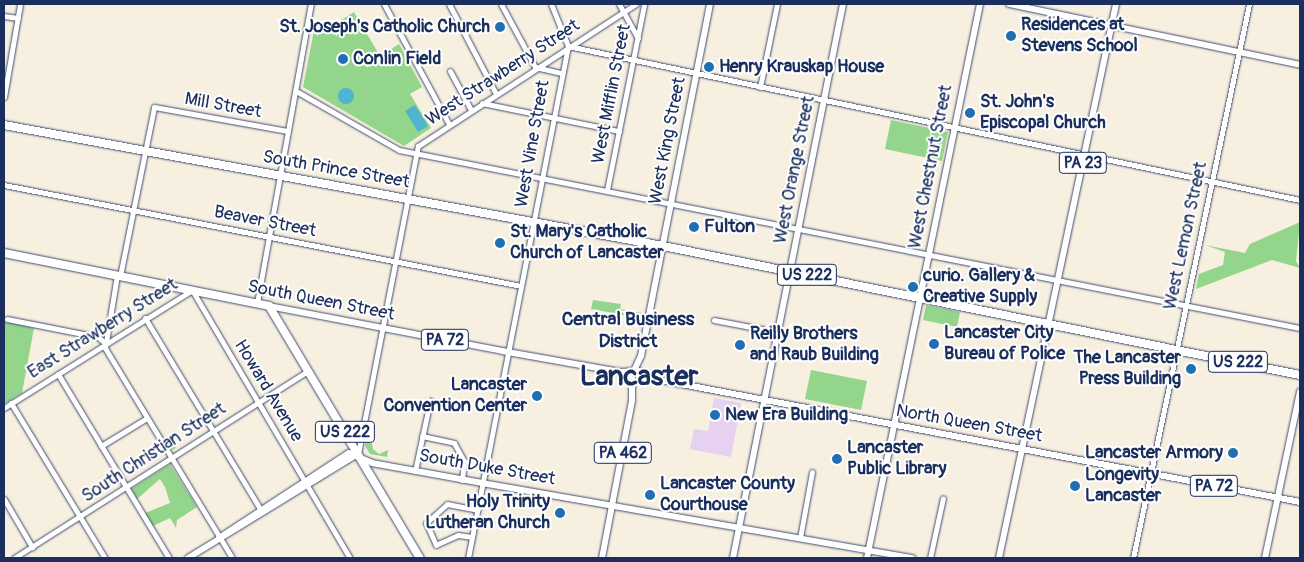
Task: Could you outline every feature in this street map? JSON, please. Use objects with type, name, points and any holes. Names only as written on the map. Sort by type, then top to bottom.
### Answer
[{"type":"highway","name":"South Prince Street","points":[[4,125],[663,246]]},
{"type":"highway","name":"US 222","points":[[663,246],[1300,375]]},
{"type":"highway","name":"South Queen Street","points":[[4,253],[269,306]]},
{"type":"highway","name":"US 222","points":[[269,306],[420,558]]},
{"type":"main road","name":"West King Street","points":[[633,370],[641,356],[710,4]]},
{"type":"main road","name":"West Orange Street","points":[[733,558],[843,4]]},
{"type":"main road","name":"West Chestnut Street","points":[[867,558],[980,4]]},
{"type":"main road","points":[[1009,4],[1300,65]]},
{"type":"main road","name":"PA 23","points":[[999,558],[1116,4]]},
{"type":"main road","name":"South Queen Street","points":[[269,306],[508,352],[633,370]]},
{"type":"main road","name":"North Queen Street","points":[[633,370],[660,380],[1300,502]]},
{"type":"main road","name":"PA 462","points":[[602,558],[632,400],[633,370]]},
{"type":"main road","points":[[1265,558],[1300,392]]},
{"type":"main road","points":[[219,538],[260,509],[358,454]]},
{"type":"main road","name":"South Duke Street","points":[[358,454],[372,462],[462,480],[913,558]]},
{"type":"main road","points":[[188,558],[306,483]]},
{"type":"street","points":[[4,97],[20,4]]},
{"type":"street","points":[[257,303],[311,4]]},
{"type":"street","points":[[384,4],[449,124]]},
{"type":"street","points":[[449,4],[496,94]]},
{"type":"street","points":[[501,4],[535,67],[560,73]]},
{"type":"street","points":[[551,4],[568,46],[1300,200]]},
{"type":"street","points":[[619,4],[638,38]]},
{"type":"street","name":"West Strawberry Street","points":[[415,153],[420,143],[535,67],[636,4]]},
{"type":"street","name":"West Mifflin Street","points":[[607,190],[644,4]]},
{"type":"street","points":[[760,87],[777,4]]},
{"type":"street","name":"West Lemon Street","points":[[1132,558],[1249,4]]},
{"type":"street","points":[[4,16],[18,18]]},
{"type":"street","name":"West Vine Street","points":[[468,558],[560,73],[568,46]]},
{"type":"street","points":[[450,71],[471,110]]},
{"type":"street","points":[[296,91],[394,148],[415,153],[671,201],[1300,328]]},
{"type":"street","points":[[482,103],[619,131]]},
{"type":"street","name":"Mill Street","points":[[145,151],[154,107],[288,131]]},
{"type":"street","points":[[105,343],[145,151]]},
{"type":"street","points":[[358,454],[415,153]]},
{"type":"street","name":"Beaver Street","points":[[4,185],[521,286]]},
{"type":"street","name":"East Strawberry Street","points":[[4,408],[144,318],[192,290]]},
{"type":"street","name":"Howard Avenue","points":[[192,290],[350,558]]},
{"type":"street","points":[[144,318],[260,509]]},
{"type":"street","points":[[7,319],[98,337],[105,343],[147,418],[232,558]]},
{"type":"street","points":[[714,320],[777,332]]},
{"type":"street","name":"South Christian Street","points":[[14,558],[308,371]]},
{"type":"street","points":[[58,374],[169,558]]},
{"type":"street","points":[[415,471],[430,401]]},
{"type":"street","points":[[11,403],[105,558]]},
{"type":"street","points":[[101,446],[147,418]]},
{"type":"street","points":[[422,436],[454,443],[464,461],[462,480]]},
{"type":"street","points":[[800,538],[812,472]]},
{"type":"street","points":[[930,558],[943,498]]},
{"type":"street","points":[[4,499],[32,546]]},
{"type":"street","points":[[472,537],[458,535],[436,545],[426,523],[446,504],[477,510]]},
{"type":"shaded area","points":[[714,398],[741,403],[731,457],[690,449],[694,429],[708,431]]},
{"type":"green space","points":[[354,12],[380,56],[399,44],[422,87],[410,94],[431,128],[404,146],[303,87],[315,25],[335,24]]},
{"type":"green space","points":[[891,120],[948,132],[942,161],[885,149]]},
{"type":"green space","points":[[1300,222],[1296,261],[1300,268],[1272,260],[1196,289],[1199,274],[1223,265],[1225,252],[1205,245],[1245,253],[1250,244]]},
{"type":"green space","points":[[593,300],[621,304],[620,309],[642,313],[641,318],[591,309]]},
{"type":"green space","points":[[926,305],[960,312],[957,327],[923,320]]},
{"type":"green space","points":[[4,321],[34,328],[22,393],[4,404]]},
{"type":"green space","points":[[811,370],[867,381],[861,410],[805,399]]},
{"type":"green space","points":[[369,430],[373,449],[379,454],[388,450],[387,457],[370,454],[365,446]]},
{"type":"green space","points":[[169,438],[173,438],[177,444],[173,450],[169,450],[165,446],[165,442]]},
{"type":"green space","points":[[170,464],[197,507],[177,520],[176,528],[170,518],[153,526],[145,513],[170,503],[165,487],[160,479],[137,499],[131,489]]},
{"type":"water","points":[[346,88],[352,90],[354,96],[352,102],[346,104],[340,102],[338,96],[340,90]]},
{"type":"water","points":[[415,105],[428,126],[418,132],[405,111]]},
{"type":"place","name":"St. Joseph's Catholic Church","points":[[500,27]]},
{"type":"place","name":"Residences at Stevens School","points":[[1011,36]]},
{"type":"place","name":"Conlin Field","points":[[343,59]]},
{"type":"place","name":"Henry Krauskap House","points":[[709,67]]},
{"type":"place","name":"St. John's Episcopal Church","points":[[970,113]]},
{"type":"place","name":"Fulton","points":[[694,227]]},
{"type":"place","name":"St. Mary's Catholic Church of Lancaster","points":[[500,243]]},
{"type":"place","name":"curio. Gallery & Creative Supply","points":[[913,287]]},
{"type":"place","name":"Lancaster City Bureau of Police","points":[[934,344]]},
{"type":"place","name":"Reilly Brothers and Raub Building","points":[[740,345]]},
{"type":"place","name":"The Lancaster Press Building","points":[[1191,369]]},
{"type":"place","name":"Lancaster Convention Center","points":[[537,396]]},
{"type":"place","name":"New Era Building","points":[[715,415]]},
{"type":"place","name":"Lancaster Armory","points":[[1233,453]]},
{"type":"place","name":"Lancaster Public Library","points":[[837,459]]},
{"type":"place","name":"Longevity Lancaster","points":[[1075,486]]},
{"type":"place","name":"Lancaster County Courthouse","points":[[650,495]]},
{"type":"place","name":"Holy Trinity Lutheran Church","points":[[560,513]]},
{"type":"district","name":"Central Business District","points":[[628,331]]},
{"type":"district","name":"Lancaster","points":[[639,377]]}]
